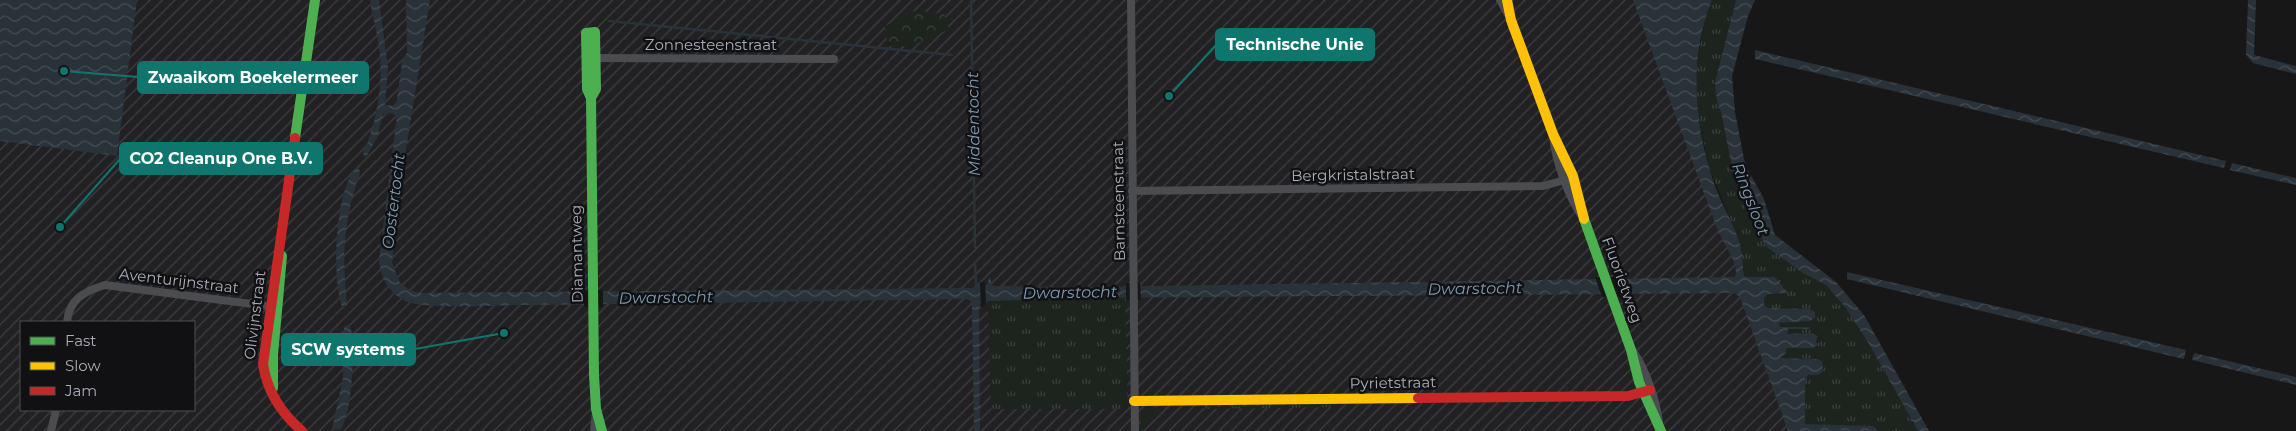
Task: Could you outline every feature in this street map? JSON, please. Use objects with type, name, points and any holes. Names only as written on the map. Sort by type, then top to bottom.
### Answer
[{"type":"street","name":"Olivijnstraat","points":[[302,431],[291,422],[273,394],[266,379],[263,364],[274,307],[315,0]]},
{"type":"street","name":"Barnsteenstraat","points":[[1130,0],[1134,431]]},
{"type":"street","name":"Fluorietweg","points":[[1500,0],[1511,20],[1553,134],[1562,149],[1569,179],[1581,202],[1585,221],[1631,350],[1633,363],[1646,391],[1652,415],[1660,430]]},
{"type":"street","name":"Fluorietweg","points":[[1507,0],[1511,20]]},
{"type":"street","name":"Zonnesteenstraat","points":[[592,58],[834,59]]},
{"type":"street","name":"Diamantweg","points":[[592,58],[588,89],[591,98],[596,409],[594,431]]},
{"type":"street","name":"Bergkristalstraat","points":[[1132,191],[1543,186],[1569,179]]},
{"type":"street","name":"Aventurijnstraat","points":[[67,321],[70,307],[76,299],[92,289],[105,285],[274,307]]},
{"type":"street","name":"Pyrietstraat","points":[[1134,401],[1628,396],[1646,391]]},
{"type":"street","name":"Diamantweg","points":[[596,409],[602,431]]},
{"type":"street","points":[[51,431],[56,411]]},
{"type":"shaded area","points":[[0,0],[1643,0],[1796,431],[0,431]]},
{"type":"green space","points":[[1712,0],[1736,0],[1715,82],[1717,102],[1721,112],[1733,172],[1753,207],[1757,233],[1768,248],[1803,273],[1826,285],[1845,307],[1869,344],[1918,431],[1879,431],[1879,429],[1805,424],[1805,379],[1808,375],[1818,375],[1817,359],[1780,358],[1785,353],[1786,348],[1814,346],[1818,343],[1816,340],[1819,338],[1811,333],[1787,334],[1787,329],[1809,329],[1809,327],[1780,327],[1779,323],[1810,321],[1809,309],[1768,308],[1764,305],[1763,298],[1768,294],[1788,293],[1775,277],[1745,277],[1736,232],[1710,170],[1695,102],[1695,84],[1700,46],[1706,17]]},
{"type":"green space","points":[[916,11],[944,14],[949,29],[912,46],[889,46],[885,26],[896,21],[902,14]]},
{"type":"green space","points":[[1125,297],[1128,409],[991,409],[988,302],[1013,299]]},
{"type":"green space","points":[[1334,404],[1336,407],[1204,409],[1204,407]]},
{"type":"green space","points":[[1160,406],[1161,408],[1144,425],[1144,431],[1140,431],[1144,414]]},
{"type":"water","points":[[0,0],[137,0],[117,156],[0,141]]},
{"type":"water","points":[[370,0],[379,0],[388,68],[385,105],[396,106],[402,63],[407,52],[406,0],[430,0],[403,168],[392,263],[400,283],[411,291],[420,293],[973,288],[978,284],[987,285],[989,278],[991,278],[991,285],[994,286],[1088,287],[1735,277],[1736,272],[1733,260],[1718,231],[1633,0],[1712,0],[1699,46],[1697,69],[1698,116],[1702,140],[1715,186],[1740,245],[1744,275],[1745,277],[1775,277],[1788,293],[1768,294],[1764,298],[1764,305],[1768,308],[1809,309],[1815,312],[1815,318],[1810,321],[1779,323],[1780,327],[1809,327],[1810,329],[1788,329],[1787,334],[1811,333],[1818,336],[1816,342],[1818,344],[1813,348],[1786,348],[1786,353],[1780,358],[1817,359],[1822,361],[1823,371],[1818,375],[1808,375],[1805,379],[1805,424],[1873,426],[1879,431],[1788,431],[1740,297],[1734,293],[1088,298],[987,301],[979,305],[980,431],[974,431],[972,303],[968,299],[459,306],[412,303],[398,297],[389,288],[383,277],[379,260],[397,116],[391,113],[383,114],[377,138],[366,157],[363,154],[376,115],[381,73],[379,46]]},
{"type":"water","name":"Ringsloot","points":[[1736,0],[1755,0],[1748,16],[1732,76],[1735,112],[1744,159],[1764,199],[1775,235],[1836,282],[1864,315],[1929,431],[1918,431],[1869,344],[1845,307],[1826,285],[1803,273],[1768,248],[1757,233],[1753,207],[1733,172],[1721,112],[1717,102],[1715,82]]},
{"type":"water","points":[[2248,0],[2256,0],[2254,55],[2296,66],[2296,74],[2253,63],[2246,55]]},
{"type":"water","points":[[1755,50],[2226,161],[2224,168],[1755,59]]},
{"type":"water","points":[[2232,163],[2296,178],[2296,185],[2230,170]]},
{"type":"water","points":[[356,168],[360,170],[360,173],[350,207],[345,238],[347,305],[343,309],[337,279],[337,236],[343,195],[349,179]]},
{"type":"water","points":[[1847,272],[2186,350],[2184,359],[1847,279]]},
{"type":"water","points":[[349,324],[353,345],[352,378],[348,411],[340,430],[332,429],[343,379],[344,327]]},
{"type":"water","points":[[2194,353],[2296,377],[2296,385],[2192,360]]},
{"type":"pier","points":[[1595,277],[1615,277],[1622,297],[1602,297]]},
{"type":"pier","points":[[980,282],[985,282],[986,304],[981,308]]},
{"type":"pier","points":[[1126,283],[1140,283],[1141,300],[1126,300]]},
{"type":"pier","points":[[584,290],[603,290],[603,307],[584,307]]},
{"type":"waterway","name":"Middentocht","points":[[971,0],[975,247]]},
{"type":"waterway","points":[[609,21],[952,55]]},
{"type":"waterway","name":"Middentocht","points":[[975,262],[976,287]]},
{"type":"traffic: fast","points":[[295,138],[315,0]]},
{"type":"traffic: fast","points":[[591,98],[596,89],[595,32],[586,33],[587,89],[591,98],[594,375],[596,409],[602,431]]},
{"type":"traffic: fast","points":[[1584,219],[1631,350],[1639,382],[1661,431]]},
{"type":"traffic: fast","points":[[273,388],[273,355],[282,256]]},
{"type":"traffic: slow","points":[[1507,0],[1511,20],[1553,134],[1573,176],[1584,219]]},
{"type":"traffic: slow","points":[[1134,401],[1418,398]]},
{"type":"traffic: jam","points":[[295,138],[263,364],[268,383],[276,401],[302,431]]},
{"type":"traffic: jam","points":[[1418,398],[1628,396],[1650,390]]},
{"type":"place","name":"Zwaaikom Boekelermeer","points":[[64,71]]},
{"type":"place","name":"Technische Unie","points":[[1169,96]]},
{"type":"place","name":"CO2 Cleanup One B.V.","points":[[60,227]]},
{"type":"place","name":"SCW systems","points":[[504,333]]},
{"type":"water label","name":"Oostertocht","points":[[393,201]]},
{"type":"water label","name":"Dwarstocht","points":[[1475,288]]},
{"type":"water label","name":"Dwarstocht","points":[[1070,292]]},
{"type":"water label","name":"Dwarstocht","points":[[666,297]]}]
